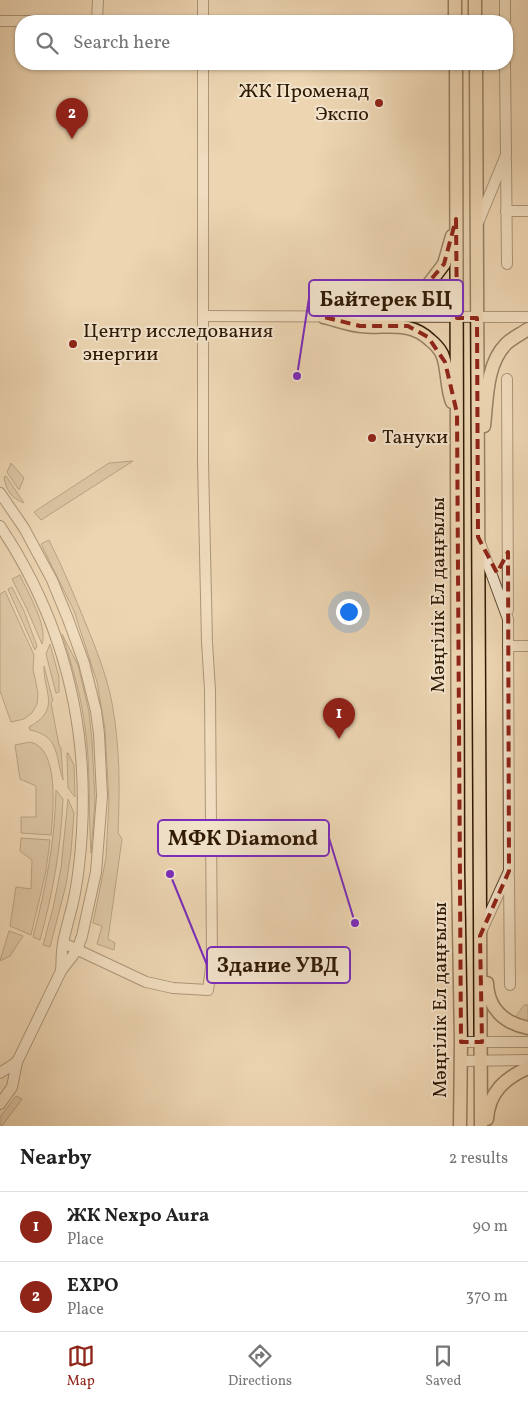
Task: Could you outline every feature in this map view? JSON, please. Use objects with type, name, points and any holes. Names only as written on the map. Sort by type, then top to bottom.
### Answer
[{"type":"main road","points":[[455,0],[456,15]]},
{"type":"main road","points":[[475,0],[475,15]]},
{"type":"main road","name":"Мәңгілік Ел даңғылы","points":[[456,70],[460,1126]]},
{"type":"main road","name":"Мәңгілік Ел даңғылы","points":[[476,70],[481,1126]]},
{"type":"main road","points":[[324,317],[375,301],[408,296],[424,289],[444,264],[456,219]]},
{"type":"main road","points":[[324,317],[360,326],[408,326],[428,337],[441,352],[445,362],[445,374],[450,398],[457,413]]},
{"type":"main road","points":[[478,483],[488,383],[493,367],[506,344],[528,329]]},
{"type":"main road","points":[[480,940],[489,998],[495,1010],[512,1024],[528,1028]]},
{"type":"main road","points":[[487,1126],[488,1108],[492,1096],[500,1085],[512,1075],[528,1068]]},
{"type":"street","points":[[97,15],[98,0]]},
{"type":"street","points":[[203,0],[203,15]]},
{"type":"street","points":[[505,0],[505,15]]},
{"type":"street","points":[[0,21],[15,21]]},
{"type":"street","points":[[63,943],[146,982],[173,988],[208,990],[212,960],[210,690],[207,642],[203,457],[203,70]]},
{"type":"street","points":[[506,70],[507,264]]},
{"type":"street","points":[[476,226],[506,155]]},
{"type":"street","points":[[506,211],[528,211]]},
{"type":"street","points":[[204,316],[528,317]]},
{"type":"street","points":[[506,379],[510,984]]},
{"type":"street","points":[[0,493],[30,539],[60,600],[84,663],[96,711],[102,778],[100,842],[92,895],[78,950],[61,971],[17,1062],[12,1087],[0,1104]]},
{"type":"street","points":[[0,526],[25,568],[53,629],[67,671],[78,719],[83,785],[82,836],[76,890],[63,943],[61,971]]},
{"type":"street","points":[[478,537],[493,563],[501,562],[508,552]]},
{"type":"street","points":[[478,537],[508,619]]},
{"type":"street","points":[[508,646],[528,646]]},
{"type":"street","points":[[480,940],[509,871]]},
{"type":"street","points":[[461,1042],[528,1042]]},
{"type":"street","points":[[460,1061],[528,1060]]},
{"type":"street","points":[[0,1073],[17,1062]]},
{"type":"highlighted area","points":[[456,219],[457,318],[477,318],[478,537],[497,573],[508,552],[509,871],[480,936],[482,1042],[461,1042],[457,413],[445,362],[428,337],[408,326],[360,326],[324,317],[423,289],[444,264]]},
{"type":"shaded area","points":[[133,461],[41,520],[34,512],[109,463]]},
{"type":"shaded area","points":[[11,463],[24,478],[19,490],[7,472]]},
{"type":"shaded area","points":[[6,476],[24,503],[16,499],[8,490],[4,477]]},
{"type":"shaded area","points":[[49,540],[97,653],[107,683],[115,719],[119,768],[118,833],[122,839],[108,939],[115,943],[114,950],[97,944],[102,926],[93,923],[106,858],[109,802],[105,729],[97,682],[74,611],[41,544]]},
{"type":"shaded area","points":[[20,575],[40,619],[43,637],[42,644],[12,579]]},
{"type":"shaded area","points":[[12,587],[24,611],[37,646],[35,650],[8,589]]},
{"type":"shaded area","points":[[5,591],[34,655],[33,669],[38,693],[37,704],[32,713],[24,719],[11,722],[0,691],[0,594]]},
{"type":"shaded area","points":[[62,634],[78,665],[89,712],[95,800],[91,853],[88,758],[85,727],[76,680]]},
{"type":"shaded area","points":[[50,644],[59,677],[59,692],[56,693],[46,654]]},
{"type":"shaded area","points":[[44,666],[53,701],[51,703],[61,748],[63,780],[52,742],[40,733],[30,730],[29,727],[45,714],[48,707]]},
{"type":"shaded area","points":[[30,742],[40,747],[46,756],[50,768],[53,797],[51,835],[21,833],[21,817],[36,817],[36,786],[20,779],[15,745]]},
{"type":"shaded area","points":[[67,753],[74,765],[75,797],[68,788]]},
{"type":"shaded area","points":[[56,790],[63,799],[60,835],[49,905],[40,940],[33,937],[49,864]]},
{"type":"shaded area","points":[[68,799],[74,813],[71,852],[66,885],[50,947],[43,945],[61,868]]},
{"type":"shaded area","points":[[21,838],[50,840],[46,871],[31,935],[10,926],[16,887],[31,889],[32,860],[20,851]]},
{"type":"shaded area","points":[[9,931],[23,936],[10,956],[0,961]]},
{"type":"shaded area","points":[[524,1005],[528,1005],[528,1022],[514,1019]]},
{"type":"shaded area","points":[[16,1096],[22,1099],[2,1126],[0,1126],[0,1117]]},
{"type":"place","name":"ЖК Променад Экспо","points":[[379,103]]},
{"type":"place","name":"EXPO","points":[[72,139]]},
{"type":"place","name":"Центр исследования энергии","points":[[73,344]]},
{"type":"place","name":"Байтерек БЦ","points":[[297,376]]},
{"type":"place","name":"Тануки","points":[[372,438]]},
{"type":"place","name":"ЖК Nexpo Aura","points":[[339,739]]},
{"type":"place","name":"Здание УВД","points":[[170,874]]},
{"type":"place","name":"МФК Diamond","points":[[355,923]]}]
